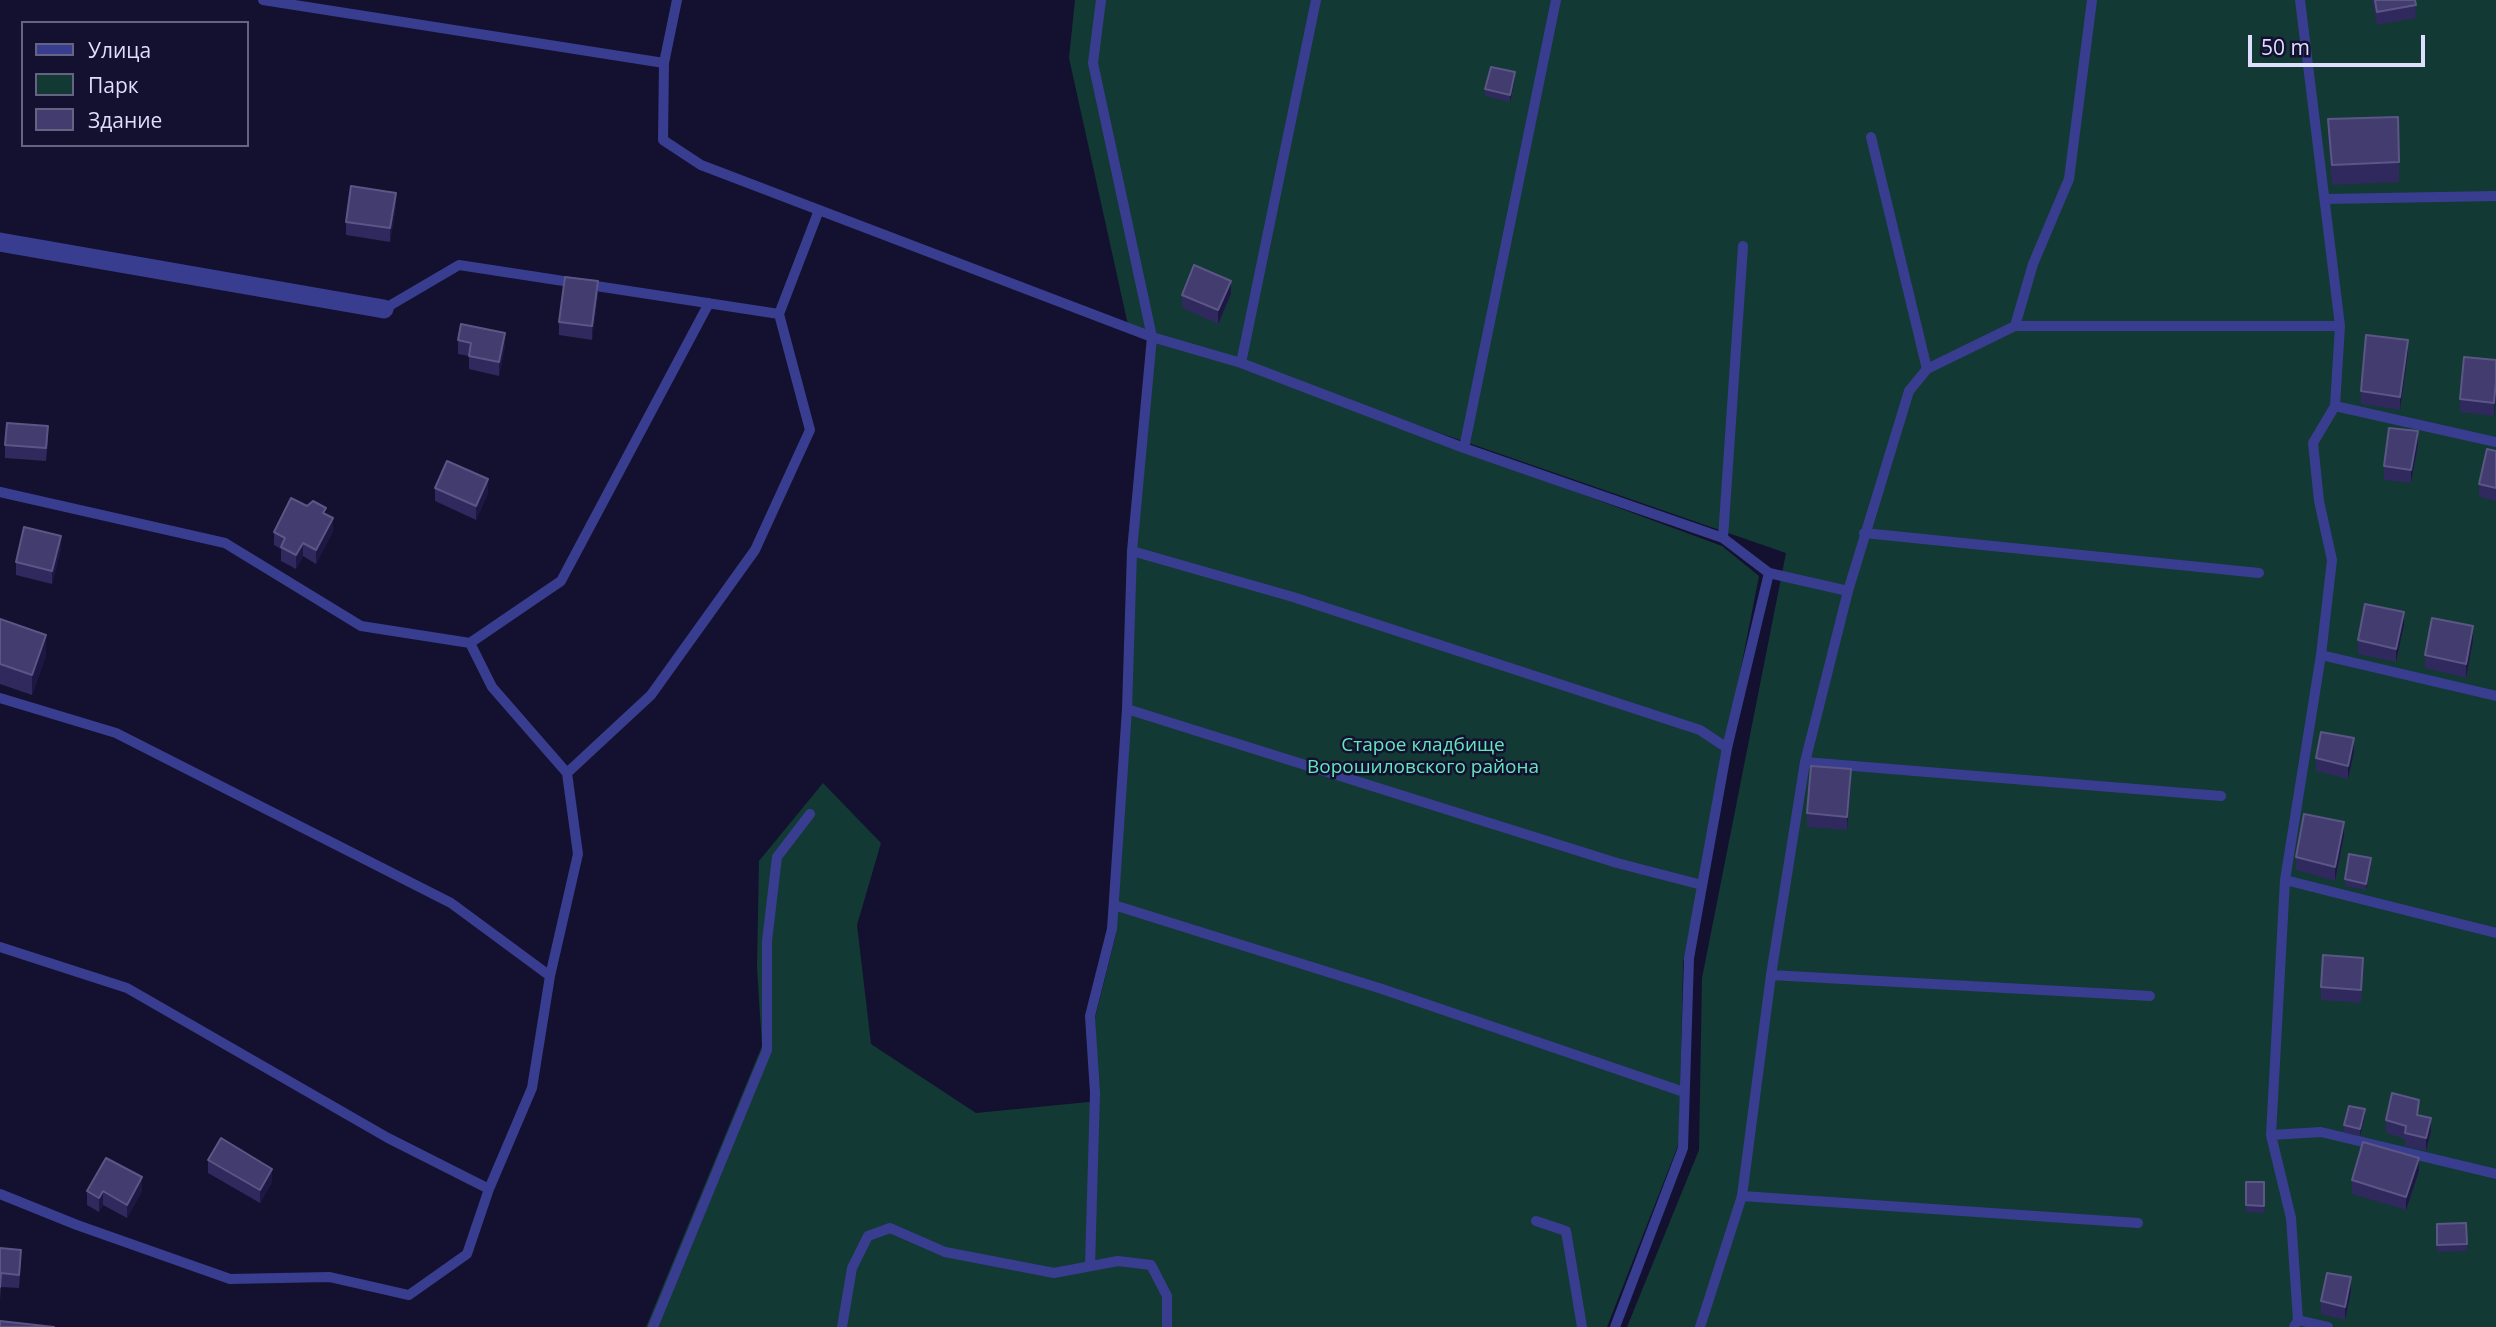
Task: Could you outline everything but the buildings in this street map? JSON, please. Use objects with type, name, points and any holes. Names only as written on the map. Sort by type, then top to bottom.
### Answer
[{"type":"street","points":[[0,242],[384,309]]},
{"type":"lane","points":[[263,0],[664,63]]},
{"type":"lane","points":[[677,0],[664,63],[663,140],[701,165],[1152,337],[1241,363],[1464,448],[1723,538],[1769,573],[1848,591]]},
{"type":"lane","points":[[1090,1266],[1094,1093],[1090,1016],[1112,929],[1127,709],[1132,551],[1152,337],[1093,63],[1101,0]]},
{"type":"lane","points":[[1241,363],[1316,0]]},
{"type":"lane","points":[[1464,448],[1556,0]]},
{"type":"lane","points":[[2015,327],[2033,264],[2069,178],[2091,0]]},
{"type":"lane","points":[[2300,0],[2340,326],[2335,406],[2313,443],[2319,501],[2332,560],[2321,654],[2285,880],[2271,1135],[2291,1218],[2296,1323],[2328,1327]]},
{"type":"lane","points":[[1871,136],[1927,369]]},
{"type":"lane","points":[[2326,198],[2496,196]]},
{"type":"lane","points":[[567,773],[651,695],[761,538],[810,430],[779,314],[819,209]]},
{"type":"lane","points":[[1723,538],[1743,246]]},
{"type":"lane","points":[[384,309],[459,265],[779,314]]},
{"type":"lane","points":[[0,492],[225,543],[361,626],[470,643],[561,581],[709,303]]},
{"type":"lane","points":[[1700,1327],[1742,1196],[1771,975],[1805,762],[1864,533],[1909,391],[1927,369],[2015,327],[2340,326]]},
{"type":"lane","points":[[2335,406],[2496,442]]},
{"type":"lane","points":[[1864,533],[2259,573]]},
{"type":"lane","points":[[1132,551],[1293,597],[1700,730],[1727,748]]},
{"type":"lane","points":[[1615,1327],[1683,1148],[1689,958],[1727,748],[1769,573]]},
{"type":"lane","points":[[0,1194],[230,1279],[330,1278],[409,1295],[467,1254],[489,1189],[532,1088],[550,976],[578,854],[567,773],[492,687],[470,643]]},
{"type":"lane","points":[[2321,654],[2496,696]]},
{"type":"lane","points":[[0,698],[116,733],[451,903],[550,976]]},
{"type":"lane","points":[[1127,709],[1617,863],[1702,885]]},
{"type":"lane","points":[[1805,762],[2221,796]]},
{"type":"lane","points":[[653,1327],[767,1050],[767,941],[777,857],[810,814]]},
{"type":"lane","points":[[2285,880],[2496,933]]},
{"type":"lane","points":[[1114,905],[1382,989],[1684,1092]]},
{"type":"lane","points":[[0,947],[127,988],[387,1138],[489,1189]]},
{"type":"lane","points":[[1771,975],[2150,996]]},
{"type":"lane","points":[[2271,1135],[2321,1132],[2496,1174]]},
{"type":"lane","points":[[1742,1196],[2138,1223]]},
{"type":"lane","points":[[1536,1220],[1566,1231],[1582,1327]]},
{"type":"lane","points":[[842,1327],[852,1268],[868,1236],[890,1228],[945,1252],[1054,1273],[1118,1261],[1152,1265],[1167,1296],[1167,1327]]},
{"type":"green space","points":[[1075,0],[2496,0],[2496,1327],[1627,1327],[1699,1150],[1702,978],[1786,553],[1128,325],[1069,58]]},
{"type":"green space","name":"Старое кладбище Ворошиловского района","points":[[1155,341],[1238,367],[1722,546],[1759,576],[1683,963],[1679,1143],[1607,1327],[646,1327],[762,1046],[757,968],[759,861],[823,783],[881,843],[857,925],[871,1044],[976,1113],[1099,1101],[1095,1018],[1116,934],[1135,558]]}]
